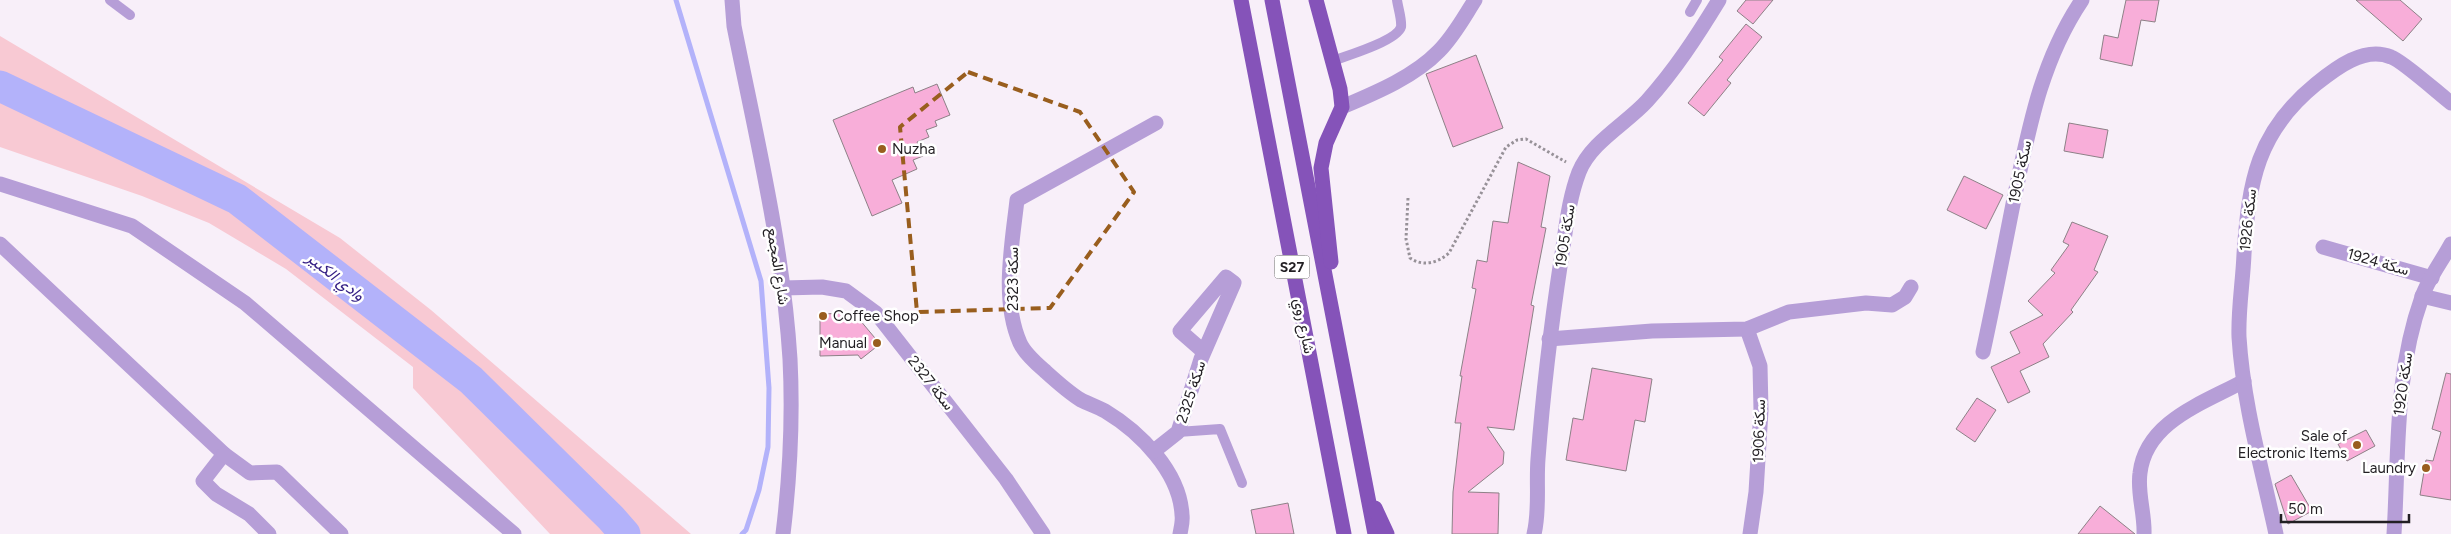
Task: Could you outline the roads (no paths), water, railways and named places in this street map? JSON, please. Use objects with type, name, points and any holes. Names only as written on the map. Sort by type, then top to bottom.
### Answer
[{"type":"main road","name":"شارع روي","points":[[1240,0],[1344,534]]},
{"type":"main road","name":"شارع روي","points":[[1272,0],[1375,534]]},
{"type":"main road","points":[[1316,0],[1342,107],[1326,143],[1321,168],[1331,254],[1332,309]]},
{"type":"main road","points":[[1369,496],[1387,534]]},
{"type":"street","name":"شارع المجمع","points":[[732,0],[734,26],[783,288],[790,360],[792,423],[790,479],[783,534]]},
{"type":"street","points":[[1342,107],[1370,95],[1423,66],[1455,32],[1475,0]]},
{"type":"street","name":"سكة 1905","points":[[1538,530],[1537,462],[1549,339],[1568,210],[1580,170],[1606,137],[1646,102],[1666,79],[1694,41],[1719,0]]},
{"type":"street","name":"سكة 1905","points":[[1983,352],[2032,118],[2042,80],[2064,27],[2082,0]]},
{"type":"street","name":"سكة 1926","points":[[2276,534],[2244,381],[2239,335],[2249,197],[2257,164],[2283,114],[2301,96],[2334,70],[2353,59],[2375,55],[2392,57],[2451,103]]},
{"type":"street","name":"سكة 2323","points":[[1156,123],[1017,200],[1010,290],[1013,320],[1020,345],[1033,361],[1080,399],[1106,412],[1154,451],[1168,473],[1178,496],[1182,515],[1180,534]]},
{"type":"street","points":[[0,186],[132,226],[245,304],[514,534]]},
{"type":"street","points":[[0,244],[224,454],[250,473],[278,472],[341,534]]},
{"type":"street","name":"سكة 1920","points":[[2394,534],[2398,413],[2406,355],[2422,296],[2451,244]]},
{"type":"street","name":"سكة 1924","points":[[2323,247],[2432,278]]},
{"type":"street","name":"سكة 2327","points":[[783,288],[822,287],[846,292],[876,313],[1006,479],[1043,534]]},
{"type":"street","points":[[1549,339],[1652,331],[1747,329],[1789,312],[1866,303],[1892,305],[1905,296],[1911,287]]},
{"type":"street","points":[[2422,296],[2451,302]]},
{"type":"street","name":"سكة 1906","points":[[1747,329],[1760,366],[1761,410],[1756,492],[1750,534]]},
{"type":"street","name":"سكة 2325","points":[[1154,451],[1178,432],[1204,352]]},
{"type":"street","points":[[2144,534],[2139,474],[2152,438],[2170,421],[2244,381]]},
{"type":"street","points":[[224,454],[204,481],[216,494],[249,514],[269,534]]},
{"type":"lane","points":[[110,0],[130,15]]},
{"type":"lane","points":[[1332,61],[1390,39],[1399,31],[1401,25],[1397,0]]},
{"type":"lane","points":[[1690,12],[1697,0]]},
{"type":"lane","points":[[1178,432],[1220,429],[1242,482]]},
{"type":"waterway","points":[[676,0],[761,281],[769,388],[768,447],[759,490],[746,530],[742,534]]},
{"type":"waterway","name":"وادي الكبير","points":[[0,86],[237,199],[471,380],[625,534]]},
{"type":"place","name":"Nuzha","points":[[882,149]]},
{"type":"place","name":"Coffee Shop","points":[[823,316]]},
{"type":"place","name":"Manual","points":[[877,343]]},
{"type":"place","name":"Sale of Electronic Items","points":[[2357,445]]},
{"type":"place","name":"Laundry","points":[[2426,468]]}]
